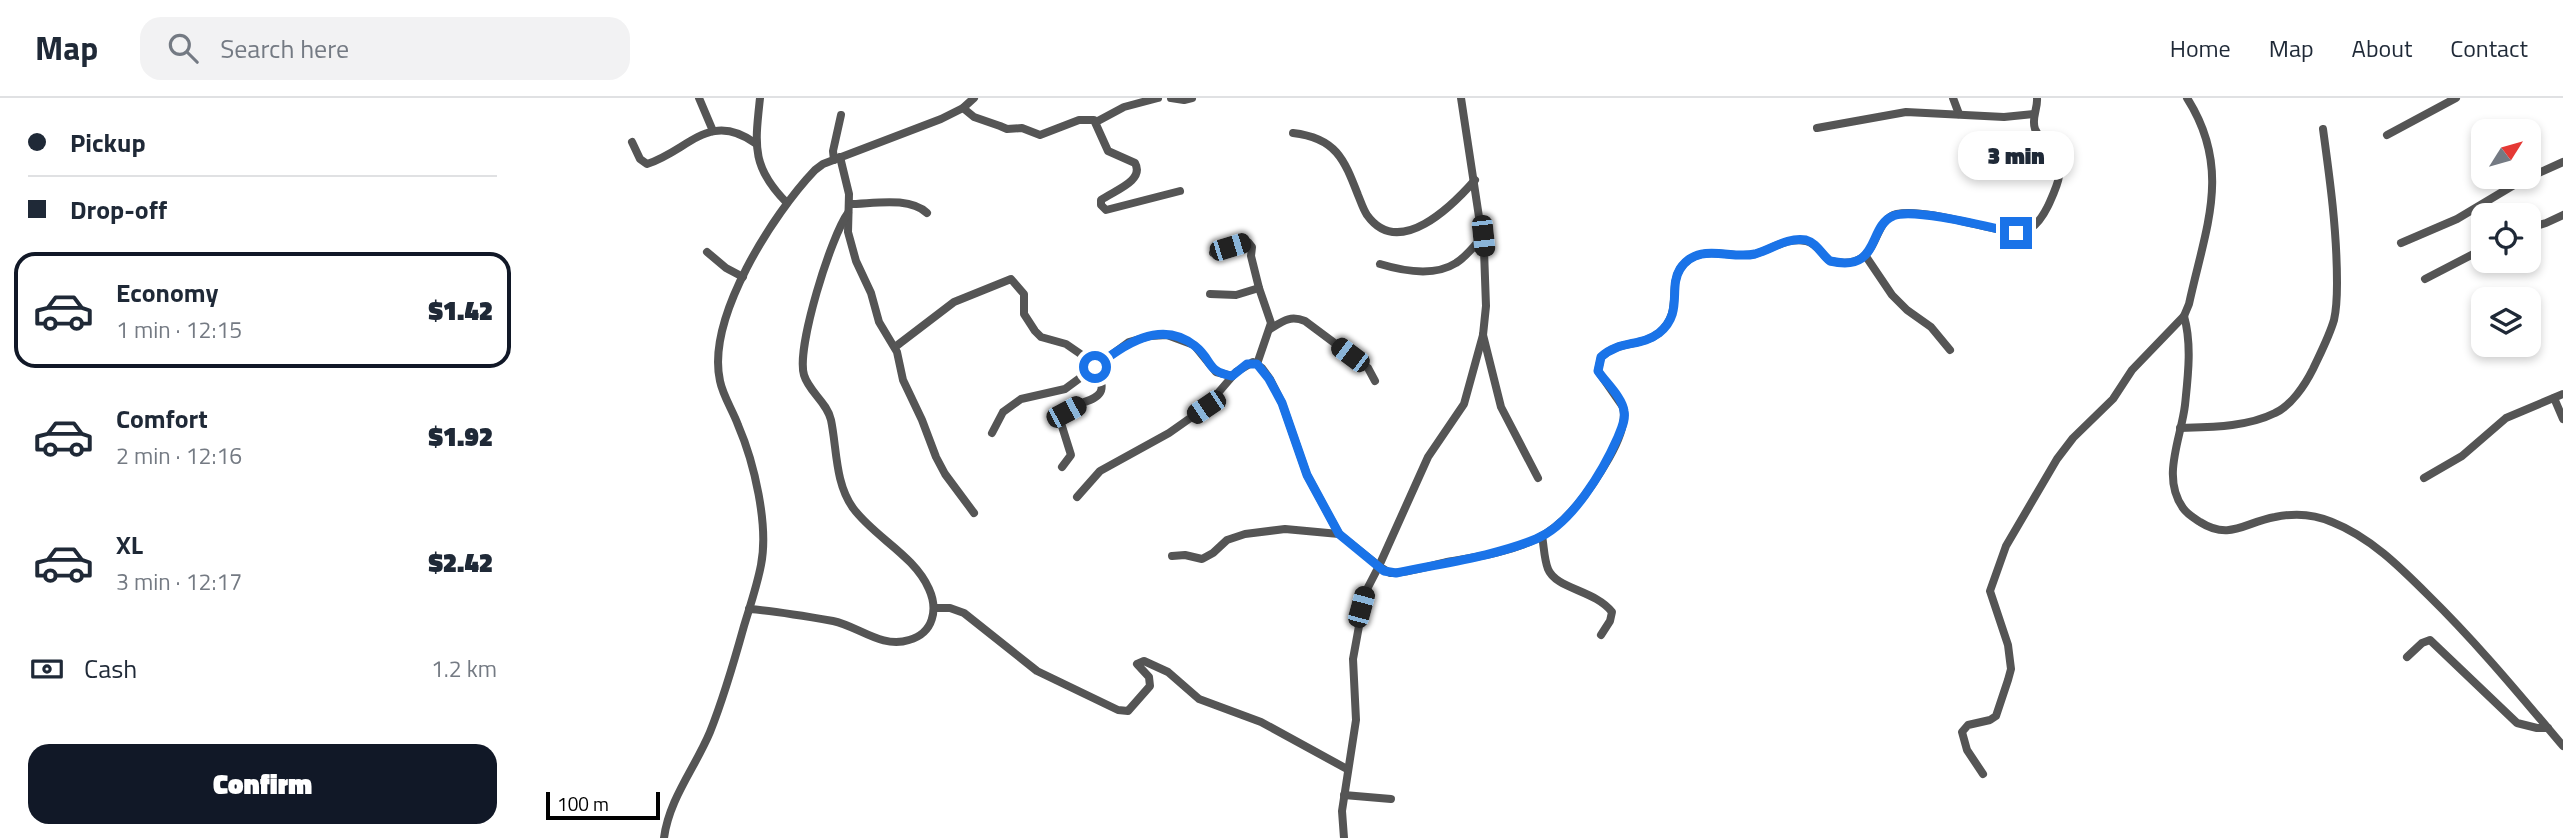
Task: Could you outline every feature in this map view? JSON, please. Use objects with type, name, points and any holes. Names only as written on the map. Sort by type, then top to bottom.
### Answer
[{"type":"street","points":[[699,98],[713,131]]},
{"type":"street","points":[[760,98],[755,143],[761,170],[787,203]]},
{"type":"street","points":[[664,838],[667,820],[676,798],[716,717],[762,561],[758,494],[749,457],[720,382],[718,359],[722,331],[743,277],[756,249],[787,203],[815,170],[941,119],[963,108],[974,98]]},
{"type":"street","points":[[1096,122],[1124,107],[1158,98]]},
{"type":"street","points":[[1171,98],[1192,98]]},
{"type":"street","points":[[1344,838],[1341,821],[1356,720],[1353,659],[1365,593],[1428,457],[1464,404],[1483,335],[1486,306],[1483,236],[1461,98]]},
{"type":"street","points":[[1954,98],[1959,114]]},
{"type":"street","points":[[1257,364],[1276,391],[1307,475],[1339,534],[1384,571],[1396,573],[1485,554],[1542,536],[1559,524],[1587,492],[1612,452],[1622,426],[1625,414],[1623,407],[1598,371],[1601,357],[1614,347],[1648,340],[1664,328],[1674,307],[1676,278],[1686,263],[1694,257],[1713,252],[1745,256],[1757,254],[1795,240],[1812,243],[1830,261],[1854,261],[1865,256],[1886,221],[1897,214],[1932,216],[2016,233],[2033,227],[2045,212],[2059,179],[2055,161],[2035,129],[2037,98]]},
{"type":"street","points":[[1983,774],[1967,750],[1962,732],[1968,725],[1996,716],[2011,668],[2008,645],[1990,591],[2006,546],[2057,459],[2073,438],[2113,399],[2132,370],[2184,316],[2189,304],[2207,229],[2214,174],[2204,131],[2187,98]]},
{"type":"street","points":[[2387,135],[2456,98]]},
{"type":"street","points":[[963,108],[974,117],[1000,127],[1022,128],[1040,135],[1079,120],[1091,119],[1096,122],[1108,151],[1135,163],[1139,170],[1131,181],[1101,200],[1104,209],[1180,191]]},
{"type":"street","points":[[1817,128],[1906,112],[2004,117],[2035,114]]},
{"type":"street","points":[[841,115],[833,151],[849,194],[848,232],[856,261],[871,293],[879,321],[895,346],[903,380],[936,457],[974,513]]},
{"type":"street","points":[[2180,428],[2223,426],[2276,413],[2290,402],[2308,379],[2331,329],[2337,302],[2334,204],[2323,129]]},
{"type":"street","points":[[632,142],[640,159],[647,164],[713,131],[730,130],[755,143]]},
{"type":"street","points":[[1293,132],[1318,137],[1334,149],[1346,164],[1366,214],[1381,226],[1393,231],[1419,228],[1431,221],[1457,200],[1475,180]]},
{"type":"street","points":[[2401,243],[2457,219],[2519,182],[2563,162]]},
{"type":"street","points":[[849,209],[908,204],[927,213]]},
{"type":"street","points":[[749,609],[835,621],[875,638],[903,641],[917,637],[930,625],[934,616],[935,608],[930,592],[919,574],[858,514],[847,498],[838,467],[829,414],[804,376],[805,334],[815,294],[835,235],[849,209]]},
{"type":"street","points":[[2541,224],[2563,215]]},
{"type":"street","points":[[1380,264],[1422,272],[1448,267],[1458,263],[1483,236]]},
{"type":"street","points":[[1213,253],[1248,242],[1252,247],[1251,256],[1258,288],[1269,316],[1269,329],[1257,364]]},
{"type":"street","points":[[707,251],[726,268],[743,277]]},
{"type":"street","points":[[2425,279],[2471,255]]},
{"type":"street","points":[[1865,256],[1892,296],[1931,327],[1950,350]]},
{"type":"street","points":[[895,346],[954,302],[1011,279],[1024,293],[1024,314],[1035,331],[1041,337],[1066,344],[1082,355]]},
{"type":"street","points":[[1210,294],[1236,295],[1258,288]]},
{"type":"street","points":[[2184,316],[2189,333],[2185,407],[2174,453],[2174,485],[2183,509],[2209,528],[2220,531],[2237,530],[2276,516],[2317,516],[2354,533],[2395,563],[2467,634],[2563,746]]},
{"type":"street","points":[[1269,329],[1287,318],[1295,317],[1305,321],[1367,369],[1375,381]]},
{"type":"street","points":[[992,433],[1003,412],[1021,399],[1065,389],[1129,342],[1150,336],[1167,335],[1194,345],[1216,372],[1232,376]]},
{"type":"street","points":[[1483,335],[1498,399],[1538,478]]},
{"type":"street","points":[[1077,497],[1100,471],[1169,433],[1206,407],[1232,376],[1247,364],[1257,364]]},
{"type":"street","points":[[1062,467],[1071,456],[1060,420],[1066,412],[1099,394],[1103,389],[1095,367]]},
{"type":"street","points":[[2424,478],[2462,456],[2506,418],[2563,394]]},
{"type":"street","points":[[2554,398],[2563,419]]},
{"type":"street","points":[[1172,556],[1185,555],[1202,559],[1233,537],[1285,529],[1339,534]]},
{"type":"street","points":[[1542,536],[1548,568],[1553,576],[1559,582],[1585,591],[1604,603],[1612,612],[1601,635]]},
{"type":"street","points":[[935,608],[950,608],[964,613],[1037,671],[1118,710],[1124,712],[1131,709],[1150,686],[1149,677],[1137,664],[1145,661],[1168,672],[1199,699],[1261,722],[1347,769]]},
{"type":"street","points":[[2407,657],[2422,643],[2430,640],[2517,723],[2548,728]]},
{"type":"street","points":[[1344,795],[1391,799]]},
{"type":"route","points":[[1095,367],[1129,342],[1167,335],[1194,345],[1210,366],[1222,374],[1232,376],[1247,364],[1257,364],[1282,403],[1307,475],[1339,534],[1384,571],[1396,573],[1511,548],[1542,536],[1559,524],[1602,471],[1622,426],[1625,414],[1621,402],[1598,371],[1601,357],[1614,347],[1648,340],[1664,328],[1674,307],[1676,278],[1681,268],[1694,257],[1713,252],[1745,256],[1757,254],[1784,242],[1805,240],[1818,248],[1830,261],[1854,261],[1865,256],[1886,221],[1897,214],[1932,216],[2016,233]]}]
